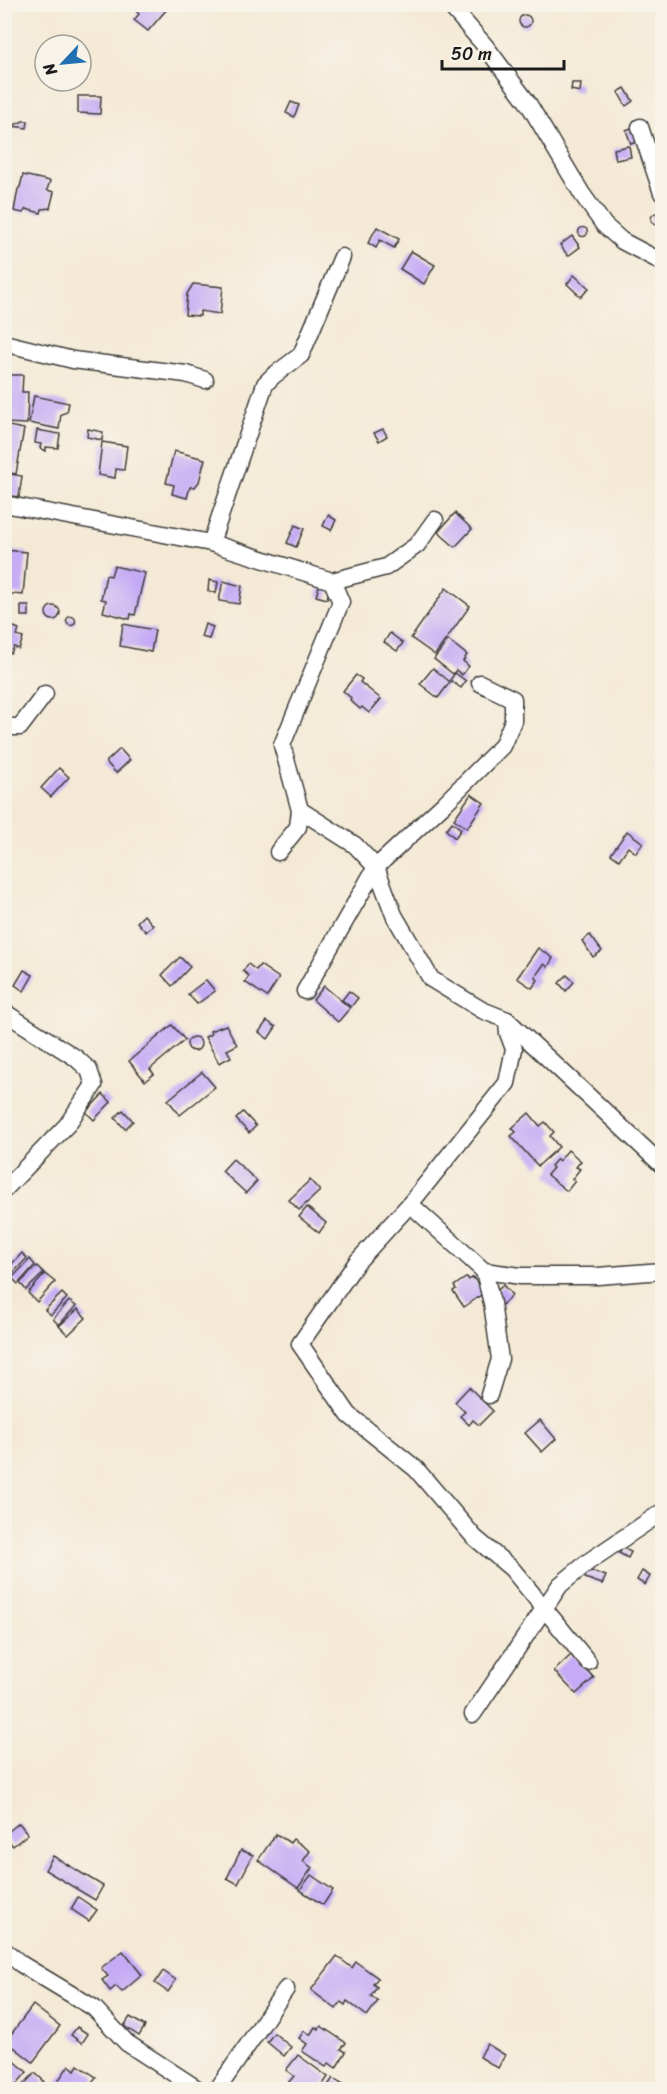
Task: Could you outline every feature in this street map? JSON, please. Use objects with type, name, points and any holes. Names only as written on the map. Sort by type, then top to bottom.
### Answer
[{"type":"street","points":[[449,4],[486,47],[528,103],[582,194],[604,225],[622,241],[663,262]]},
{"type":"street","points":[[640,127],[663,193]]},
{"type":"street","points":[[211,543],[265,384],[301,355],[342,257]]},
{"type":"street","points":[[4,343],[73,360],[186,374],[205,380]]},
{"type":"street","points":[[4,504],[211,543],[332,581],[386,567],[417,545],[435,520]]},
{"type":"street","points":[[278,852],[298,827],[300,810],[282,745],[341,602],[332,581]]},
{"type":"street","points":[[305,991],[376,867],[502,746],[513,721],[513,699],[480,683]]},
{"type":"street","points":[[4,727],[20,727],[45,694]]},
{"type":"street","points":[[300,810],[355,845],[376,867],[394,915],[431,978],[482,1010],[507,1020],[663,1165]]},
{"type":"street","points":[[4,1012],[75,1058],[89,1070],[94,1085],[67,1125],[4,1190]]},
{"type":"street","points":[[507,1020],[508,1032],[514,1048],[507,1083],[410,1204],[357,1262],[300,1344],[349,1415],[416,1469],[474,1537],[512,1569],[588,1662]]},
{"type":"street","points":[[410,1204],[484,1271],[492,1303],[500,1359],[489,1395]]},
{"type":"street","points":[[484,1271],[521,1276],[598,1276],[663,1271]]},
{"type":"street","points":[[472,1714],[560,1586],[581,1568],[663,1512]]},
{"type":"street","points":[[4,1950],[21,1964],[94,2008],[127,2043],[199,2090]]},
{"type":"street","points":[[216,2090],[286,1989]]},
{"type":"building","points":[[138,4],[161,4],[167,9],[148,31],[134,20],[139,14],[134,9]]},
{"type":"building","points":[[525,15],[531,21],[525,27],[519,21]]},
{"type":"building","points":[[572,83],[581,83],[580,92],[571,90]]},
{"type":"building","points":[[625,88],[633,101],[626,106],[618,92]]},
{"type":"building","points":[[78,96],[101,96],[100,114],[78,113]]},
{"type":"building","points":[[291,102],[299,105],[294,117],[286,113]]},
{"type":"building","points":[[28,121],[27,128],[12,126]]},
{"type":"building","points":[[634,127],[640,141],[631,144],[626,130]]},
{"type":"building","points":[[629,146],[631,157],[616,160],[614,149]]},
{"type":"building","points":[[23,175],[50,181],[47,190],[54,192],[50,208],[42,209],[41,213],[26,209],[23,213],[14,211]]},
{"type":"building","points":[[659,213],[663,219],[659,225],[655,225],[651,217]]},
{"type":"building","points":[[377,227],[399,239],[394,248],[380,240],[376,248],[368,243]]},
{"type":"building","points":[[583,227],[588,232],[583,237],[578,232]]},
{"type":"building","points":[[572,236],[580,247],[568,256],[560,245]]},
{"type":"building","points":[[411,251],[435,265],[424,284],[400,269]]},
{"type":"building","points":[[574,275],[589,288],[581,297],[567,284]]},
{"type":"building","points":[[193,284],[223,287],[220,314],[200,311],[200,316],[185,315],[187,294]]},
{"type":"building","points":[[4,375],[23,375],[22,392],[28,392],[27,424],[4,423]]},
{"type":"building","points":[[34,396],[69,403],[67,412],[61,414],[59,429],[29,423]]},
{"type":"building","points":[[4,425],[24,429],[16,474],[4,472]]},
{"type":"building","points":[[88,429],[103,432],[102,440],[87,437]]},
{"type":"building","points":[[383,429],[387,436],[379,441],[374,433]]},
{"type":"building","points":[[37,430],[60,434],[58,448],[46,447],[46,451],[40,448],[41,444],[35,443]]},
{"type":"building","points":[[102,442],[127,446],[124,470],[116,469],[115,478],[98,475]]},
{"type":"building","points":[[174,451],[205,459],[199,482],[195,487],[190,487],[187,498],[172,494],[174,485],[166,483]]},
{"type":"building","points":[[4,473],[22,476],[19,497],[4,495]]},
{"type":"building","points":[[455,513],[472,529],[455,547],[438,532]]},
{"type":"building","points":[[328,515],[336,520],[331,530],[323,526]]},
{"type":"building","points":[[295,525],[304,529],[296,547],[287,543]]},
{"type":"building","points":[[4,550],[27,552],[23,595],[4,593]]},
{"type":"building","points":[[114,566],[145,573],[135,615],[131,614],[130,619],[103,612],[106,600],[101,599],[106,575],[111,576]]},
{"type":"building","points":[[209,580],[218,582],[216,593],[208,591]]},
{"type":"building","points":[[223,581],[242,586],[239,604],[219,601]]},
{"type":"building","points":[[320,583],[330,586],[327,599],[316,596]]},
{"type":"building","points":[[446,588],[470,606],[435,655],[411,638]]},
{"type":"building","points":[[21,606],[29,606],[29,616],[21,616]]},
{"type":"building","points":[[53,606],[58,608],[60,613],[58,618],[53,620],[48,618],[46,613],[48,608]]},
{"type":"building","points":[[71,617],[75,621],[71,625],[67,621]]},
{"type":"building","points":[[4,623],[19,629],[17,636],[23,638],[19,649],[14,647],[11,653],[4,651]]},
{"type":"building","points":[[123,624],[155,630],[151,652],[120,646]]},
{"type":"building","points":[[205,624],[213,627],[209,639],[201,637]]},
{"type":"building","points":[[390,633],[403,643],[397,651],[384,642]]},
{"type":"building","points":[[448,640],[467,655],[463,661],[469,666],[462,675],[456,670],[453,674],[434,659]]},
{"type":"building","points":[[433,668],[450,682],[438,698],[420,684]]},
{"type":"building","points":[[455,673],[466,681],[461,688],[450,680]]},
{"type":"building","points":[[356,675],[362,679],[360,682],[381,699],[369,713],[362,707],[360,709],[343,691]]},
{"type":"building","points":[[120,749],[130,760],[116,773],[106,762]]},
{"type":"building","points":[[59,768],[69,777],[51,797],[41,788]]},
{"type":"building","points":[[471,794],[484,803],[467,828],[454,819]]},
{"type":"building","points":[[452,822],[461,829],[455,838],[446,830]]},
{"type":"building","points":[[627,831],[643,843],[636,853],[628,847],[619,860],[611,854]]},
{"type":"building","points":[[144,915],[153,925],[146,932],[137,922]]},
{"type":"building","points":[[590,935],[602,951],[593,957],[582,941]]},
{"type":"building","points":[[538,948],[553,958],[548,967],[544,964],[535,977],[538,980],[532,988],[517,978]]},
{"type":"building","points":[[180,957],[190,967],[172,986],[162,975]]},
{"type":"building","points":[[248,964],[256,970],[260,965],[279,978],[267,997],[245,982],[249,976],[243,971]]},
{"type":"building","points":[[24,970],[33,975],[24,991],[15,985]]},
{"type":"building","points":[[567,975],[574,982],[566,991],[559,983]]},
{"type":"building","points":[[206,980],[215,991],[197,1004],[188,994]]},
{"type":"building","points":[[324,986],[350,1008],[338,1022],[313,1000]]},
{"type":"building","points":[[349,991],[358,998],[351,1007],[342,1000]]},
{"type":"building","points":[[267,1021],[276,1027],[268,1039],[259,1032]]},
{"type":"building","points":[[172,1025],[185,1040],[150,1069],[154,1074],[145,1081],[129,1061]]},
{"type":"building","points":[[226,1025],[237,1045],[227,1050],[231,1057],[219,1063],[205,1037],[211,1034],[210,1031]]},
{"type":"building","points":[[194,1037],[199,1039],[201,1044],[199,1049],[194,1051],[189,1049],[187,1044],[189,1039]]},
{"type":"building","points":[[202,1072],[215,1087],[180,1115],[168,1100]]},
{"type":"building","points":[[103,1094],[111,1102],[94,1120],[86,1112]]},
{"type":"building","points":[[123,1110],[133,1121],[125,1129],[115,1118]]},
{"type":"building","points":[[243,1112],[256,1126],[249,1133],[236,1119]]},
{"type":"building","points":[[529,1113],[540,1126],[545,1122],[554,1132],[550,1136],[559,1147],[538,1166],[511,1136],[516,1132],[512,1128]]},
{"type":"building","points":[[568,1150],[581,1161],[576,1167],[580,1169],[572,1179],[575,1181],[567,1191],[547,1175],[553,1168],[551,1166],[557,1159],[559,1161]]},
{"type":"building","points":[[233,1159],[257,1181],[246,1193],[222,1171]]},
{"type":"building","points":[[310,1180],[320,1191],[299,1210],[289,1200]]},
{"type":"building","points":[[307,1207],[326,1223],[319,1233],[299,1217]]},
{"type":"building","points":[[22,1253],[27,1258],[10,1276],[5,1271]]},
{"type":"building","points":[[30,1259],[35,1265],[18,1284],[12,1278]]},
{"type":"building","points":[[37,1266],[44,1273],[26,1290],[20,1283]]},
{"type":"building","points":[[45,1274],[55,1282],[37,1302],[28,1293]]},
{"type":"building","points":[[467,1277],[469,1280],[473,1277],[484,1293],[464,1307],[453,1291],[456,1289],[454,1286]]},
{"type":"building","points":[[503,1285],[512,1295],[502,1305],[493,1295]]},
{"type":"building","points":[[62,1293],[67,1298],[51,1315],[45,1310]]},
{"type":"building","points":[[69,1301],[76,1306],[59,1325],[53,1319]]},
{"type":"building","points":[[78,1309],[86,1318],[68,1335],[59,1326]]},
{"type":"building","points":[[469,1387],[493,1411],[479,1425],[473,1420],[469,1425],[460,1416],[465,1412],[455,1402]]},
{"type":"building","points":[[540,1420],[556,1439],[542,1452],[525,1433]]},
{"type":"building","points":[[623,1548],[631,1552],[628,1558],[619,1553]]},
{"type":"building","points":[[588,1570],[606,1576],[602,1584],[585,1578]]},
{"type":"building","points":[[642,1571],[650,1576],[645,1585],[637,1580]]},
{"type":"building","points":[[572,1654],[594,1678],[576,1694],[554,1671]]},
{"type":"building","points":[[19,1823],[28,1834],[13,1846],[4,1835]]},
{"type":"building","points":[[276,1834],[290,1843],[293,1839],[310,1851],[303,1861],[312,1868],[298,1888],[258,1860]]},
{"type":"building","points":[[241,1850],[253,1855],[238,1884],[227,1878]]},
{"type":"building","points":[[53,1856],[103,1886],[95,1900],[45,1870]]},
{"type":"building","points":[[311,1875],[333,1890],[323,1905],[300,1890]]},
{"type":"building","points":[[78,1897],[97,1910],[89,1921],[71,1909]]},
{"type":"building","points":[[123,1951],[142,1975],[122,1992],[116,1986],[110,1991],[102,1980],[108,1976],[101,1968]]},
{"type":"building","points":[[337,1956],[352,1968],[356,1962],[378,1978],[373,1984],[377,1987],[371,1996],[378,2001],[367,2016],[347,2001],[345,2005],[341,2002],[336,2009],[311,1990]]},
{"type":"building","points":[[163,1971],[176,1980],[168,1992],[155,1983]]},
{"type":"building","points":[[33,2005],[60,2026],[33,2062],[6,2041]]},
{"type":"building","points":[[130,2017],[145,2026],[139,2036],[124,2026]]},
{"type":"building","points":[[321,2026],[346,2043],[341,2049],[346,2052],[336,2068],[329,2063],[326,2067],[302,2051],[307,2044],[299,2038],[304,2031],[310,2035],[315,2027],[319,2029]]},
{"type":"building","points":[[77,2027],[88,2034],[82,2043],[71,2035]]},
{"type":"building","points":[[274,2033],[291,2047],[284,2056],[267,2042]]},
{"type":"building","points":[[487,2044],[505,2055],[498,2068],[480,2057]]},
{"type":"building","points":[[4,2052],[27,2072],[15,2086],[4,2076]]},
{"type":"building","points":[[298,2055],[328,2077],[319,2090],[297,2090],[288,2083],[294,2076],[286,2070]]},
{"type":"building","points":[[69,2065],[75,2070],[78,2065],[96,2077],[87,2090],[64,2090],[56,2084]]},
{"type":"building","points":[[35,2073],[44,2081],[36,2090],[28,2090],[23,2085]]},
{"type":"building","points":[[333,2078],[348,2087],[346,2090],[325,2090]]}]
